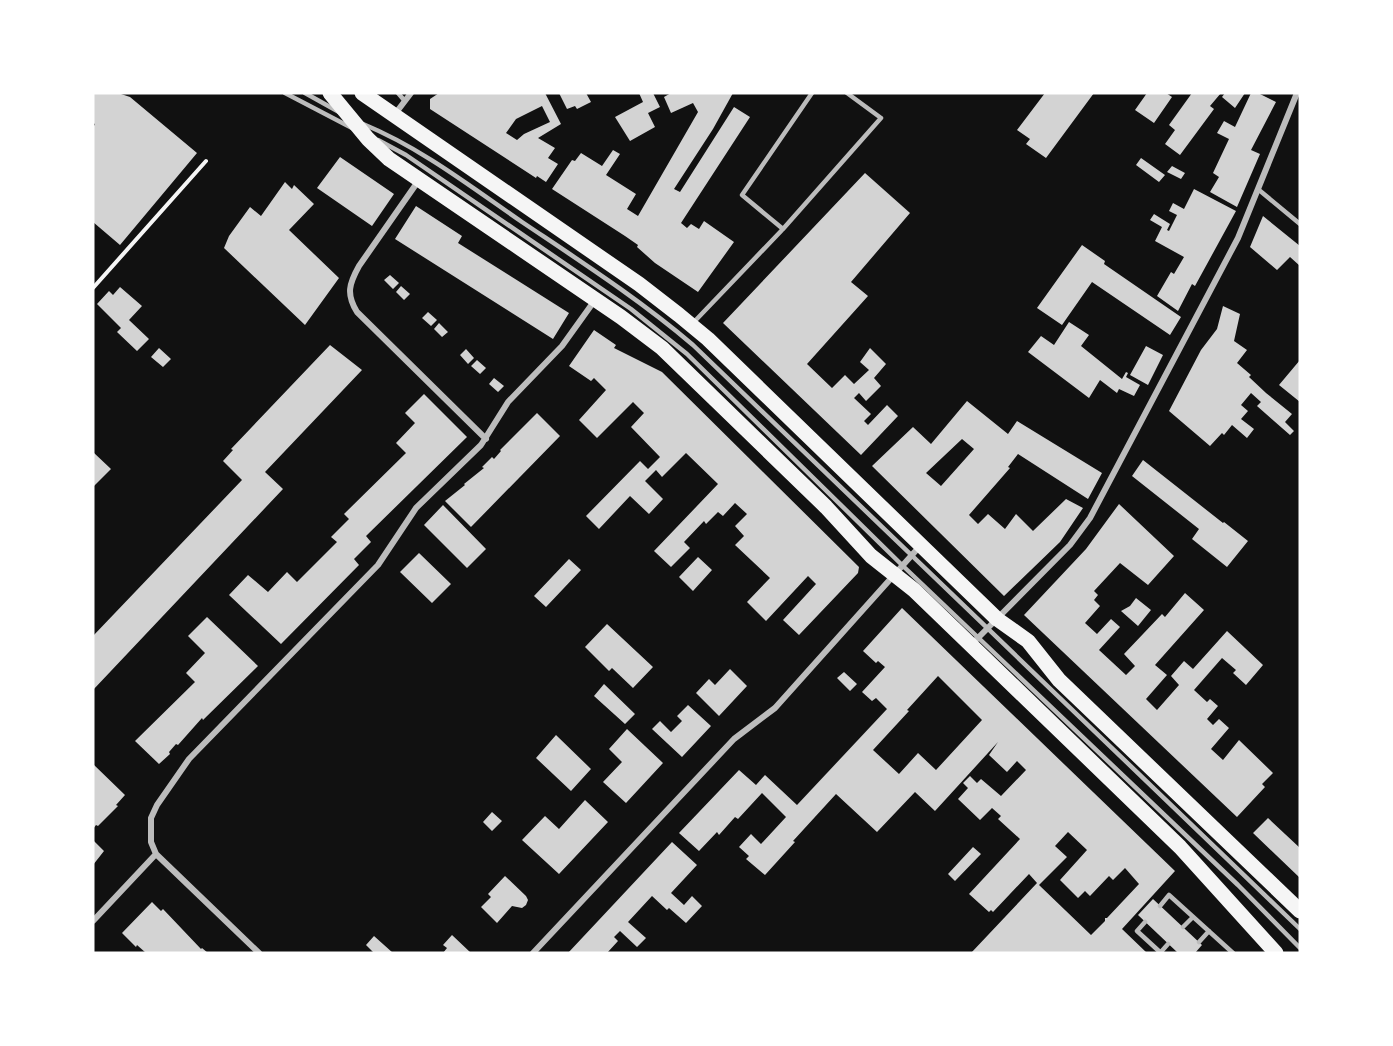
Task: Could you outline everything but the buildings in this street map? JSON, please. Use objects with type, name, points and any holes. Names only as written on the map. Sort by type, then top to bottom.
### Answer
[{"type":"main road","points":[[330,93],[363,134],[382,153],[643,333],[677,361],[826,507],[864,550],[898,570],[914,590],[975,642],[1180,847],[1271,951]]},
{"type":"main road","points":[[362,93],[656,296],[708,339],[916,551],[992,624],[1028,641],[1059,680],[1300,911]]},
{"type":"street","points":[[393,115],[411,93]]},
{"type":"street","points":[[975,642],[1070,545],[1090,518],[1233,248],[1259,190],[1297,93]]},
{"type":"street","points":[[419,180],[359,266],[351,281],[349,295],[357,312],[486,439]]},
{"type":"street","points":[[259,953],[156,854],[151,842],[151,818],[157,806],[189,759],[368,576],[388,551],[416,508],[486,439],[501,410],[562,346],[596,300]]},
{"type":"street","points":[[534,953],[734,739],[776,708],[916,551]]},
{"type":"street","points":[[93,921],[156,854]]},
{"type":"lane","points":[[285,93],[316,111],[406,155],[650,323],[704,369],[898,570]]},
{"type":"lane","points":[[305,93],[414,148],[656,314],[712,361],[916,551]]},
{"type":"lane","points":[[398,93],[404,100]]},
{"type":"lane","points":[[783,230],[742,195],[812,93]]},
{"type":"lane","points":[[691,325],[783,230],[880,118],[848,93]]},
{"type":"lane","points":[[1259,190],[1300,224]]},
{"type":"lane","points":[[992,624],[1300,929]]},
{"type":"lane","points":[[975,642],[1238,885],[1300,948]]},
{"type":"lane","points":[[1160,906],[1169,895],[1233,953]]},
{"type":"lane","points":[[1184,927],[1193,917]]},
{"type":"lane","points":[[1145,922],[1137,931],[1160,953],[1168,944]]},
{"type":"lane","points":[[1199,942],[1209,931]]},
{"type":"path","points":[[93,288],[206,161]]}]
